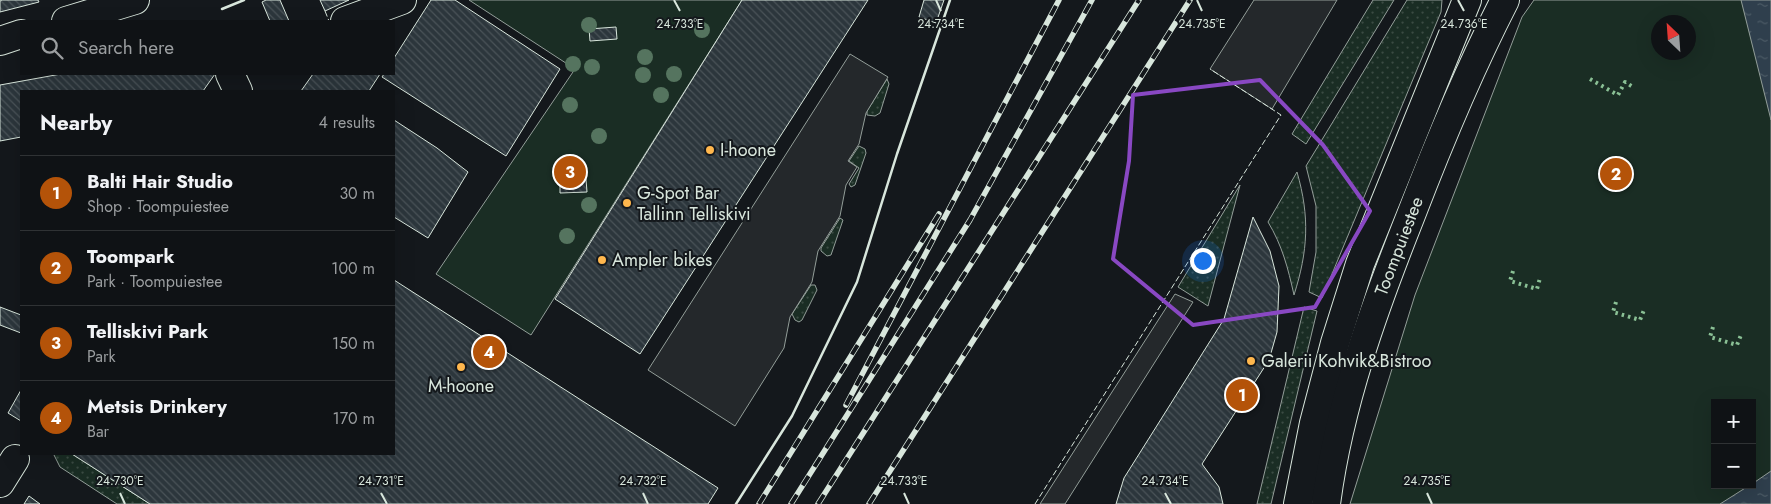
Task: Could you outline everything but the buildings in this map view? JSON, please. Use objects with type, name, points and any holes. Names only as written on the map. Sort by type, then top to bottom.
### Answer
[{"type":"main road","points":[[69,20],[135,0]]},
{"type":"main road","points":[[348,20],[402,0]]},
{"type":"main road","name":"Toompuiestee","points":[[1298,504],[1314,423],[1335,344],[1360,264],[1467,0]]},
{"type":"main road","name":"Toompuiestee","points":[[1326,504],[1330,474],[1350,390],[1370,323],[1435,152],[1476,56],[1505,0]]},
{"type":"main road","points":[[0,40],[20,34]]},
{"type":"main road","points":[[230,75],[238,90]]},
{"type":"main road","points":[[0,483],[15,458]]},
{"type":"highlighted area","points":[[1260,80],[1323,145],[1370,211],[1315,307],[1193,325],[1113,259],[1129,161],[1133,95]]},
{"type":"green space","points":[[469,0],[742,0],[531,335],[436,274],[575,69]]},
{"type":"green space","points":[[1373,0],[1394,0],[1306,144],[1292,134]]},
{"type":"green space","points":[[1407,0],[1442,0],[1441,12],[1322,298],[1309,292],[1316,252],[1316,206],[1306,166]]},
{"type":"green space","points":[[1534,0],[1771,0],[1771,504],[1350,504],[1415,295],[1522,17]]},
{"type":"green space","points":[[887,79],[889,84],[880,113],[875,116],[867,115],[867,111]]},
{"type":"green space","points":[[859,146],[865,149],[866,153],[855,185],[851,187],[849,184],[859,168],[849,161]]},
{"type":"green space","points":[[1297,172],[1304,204],[1306,234],[1305,249],[1294,295],[1284,257],[1268,222]]},
{"type":"green space","points":[[1240,185],[1208,306],[1178,287]]},
{"type":"green space","points":[[840,218],[843,220],[831,255],[827,256],[821,251],[821,248]]},
{"type":"green space","points":[[811,285],[815,285],[817,290],[802,320],[799,322],[795,320],[792,314]]},
{"type":"green space","points":[[1304,307],[1317,311],[1271,504],[1257,504]]},
{"type":"green space","points":[[54,455],[74,455],[150,504],[117,504],[60,467]]},
{"type":"shaded area","points":[[1254,0],[1337,0],[1272,109],[1210,69]]},
{"type":"shaded area","points":[[850,54],[888,77],[866,113],[859,144],[848,161],[857,167],[846,185],[840,216],[818,251],[812,282],[790,317],[784,348],[735,426],[648,370]]},
{"type":"shaded area","points":[[1175,294],[1193,302],[1065,504],[1040,504]]},
{"type":"water","points":[[1741,0],[1771,0],[1771,120]]},
{"type":"water","points":[[1771,471],[1771,504],[1720,504],[1744,489],[1756,489],[1756,481]]},
{"type":"railway","points":[[846,405],[1059,0]]},
{"type":"railway","points":[[791,504],[970,220],[1092,0]]},
{"type":"railway","points":[[818,504],[1139,0]]},
{"type":"railway","points":[[869,504],[1190,0]]},
{"type":"railway","points":[[759,504],[939,214]]},
{"type":"hedge","points":[[1590,79],[1618,95],[1625,82],[1633,87]]},
{"type":"hedge","points":[[1513,271],[1510,281],[1537,289],[1540,278]]},
{"type":"hedge","points":[[1616,302],[1613,312],[1640,320],[1644,310]]},
{"type":"hedge","points":[[1713,327],[1710,337],[1737,345],[1741,335]]},
{"type":"fence","points":[[325,11],[329,20]]},
{"type":"fence","points":[[1035,504],[1281,115],[1210,69]]},
{"type":"wall","points":[[222,9],[244,0]]},
{"type":"wall","points":[[736,504],[792,416],[857,282],[897,154],[950,0]]},
{"type":"place","name":"I-hoone","points":[[710,150]]},
{"type":"place","name":"Telliskivi Park","points":[[570,172]]},
{"type":"place","name":"Toompark","points":[[1616,174]]},
{"type":"place","name":"G-Spot Bar Tallinn Telliskivi","points":[[627,203]]},
{"type":"place","name":"Ampler bikes","points":[[602,260]]},
{"type":"place","name":"Metsis Drinkery","points":[[489,352]]},
{"type":"place","name":"Galerii Kohvik&Bistroo","points":[[1251,361]]},
{"type":"place","name":"M-hoone","points":[[461,367]]},
{"type":"place","name":"Balti Hair Studio","points":[[1242,395]]}]
